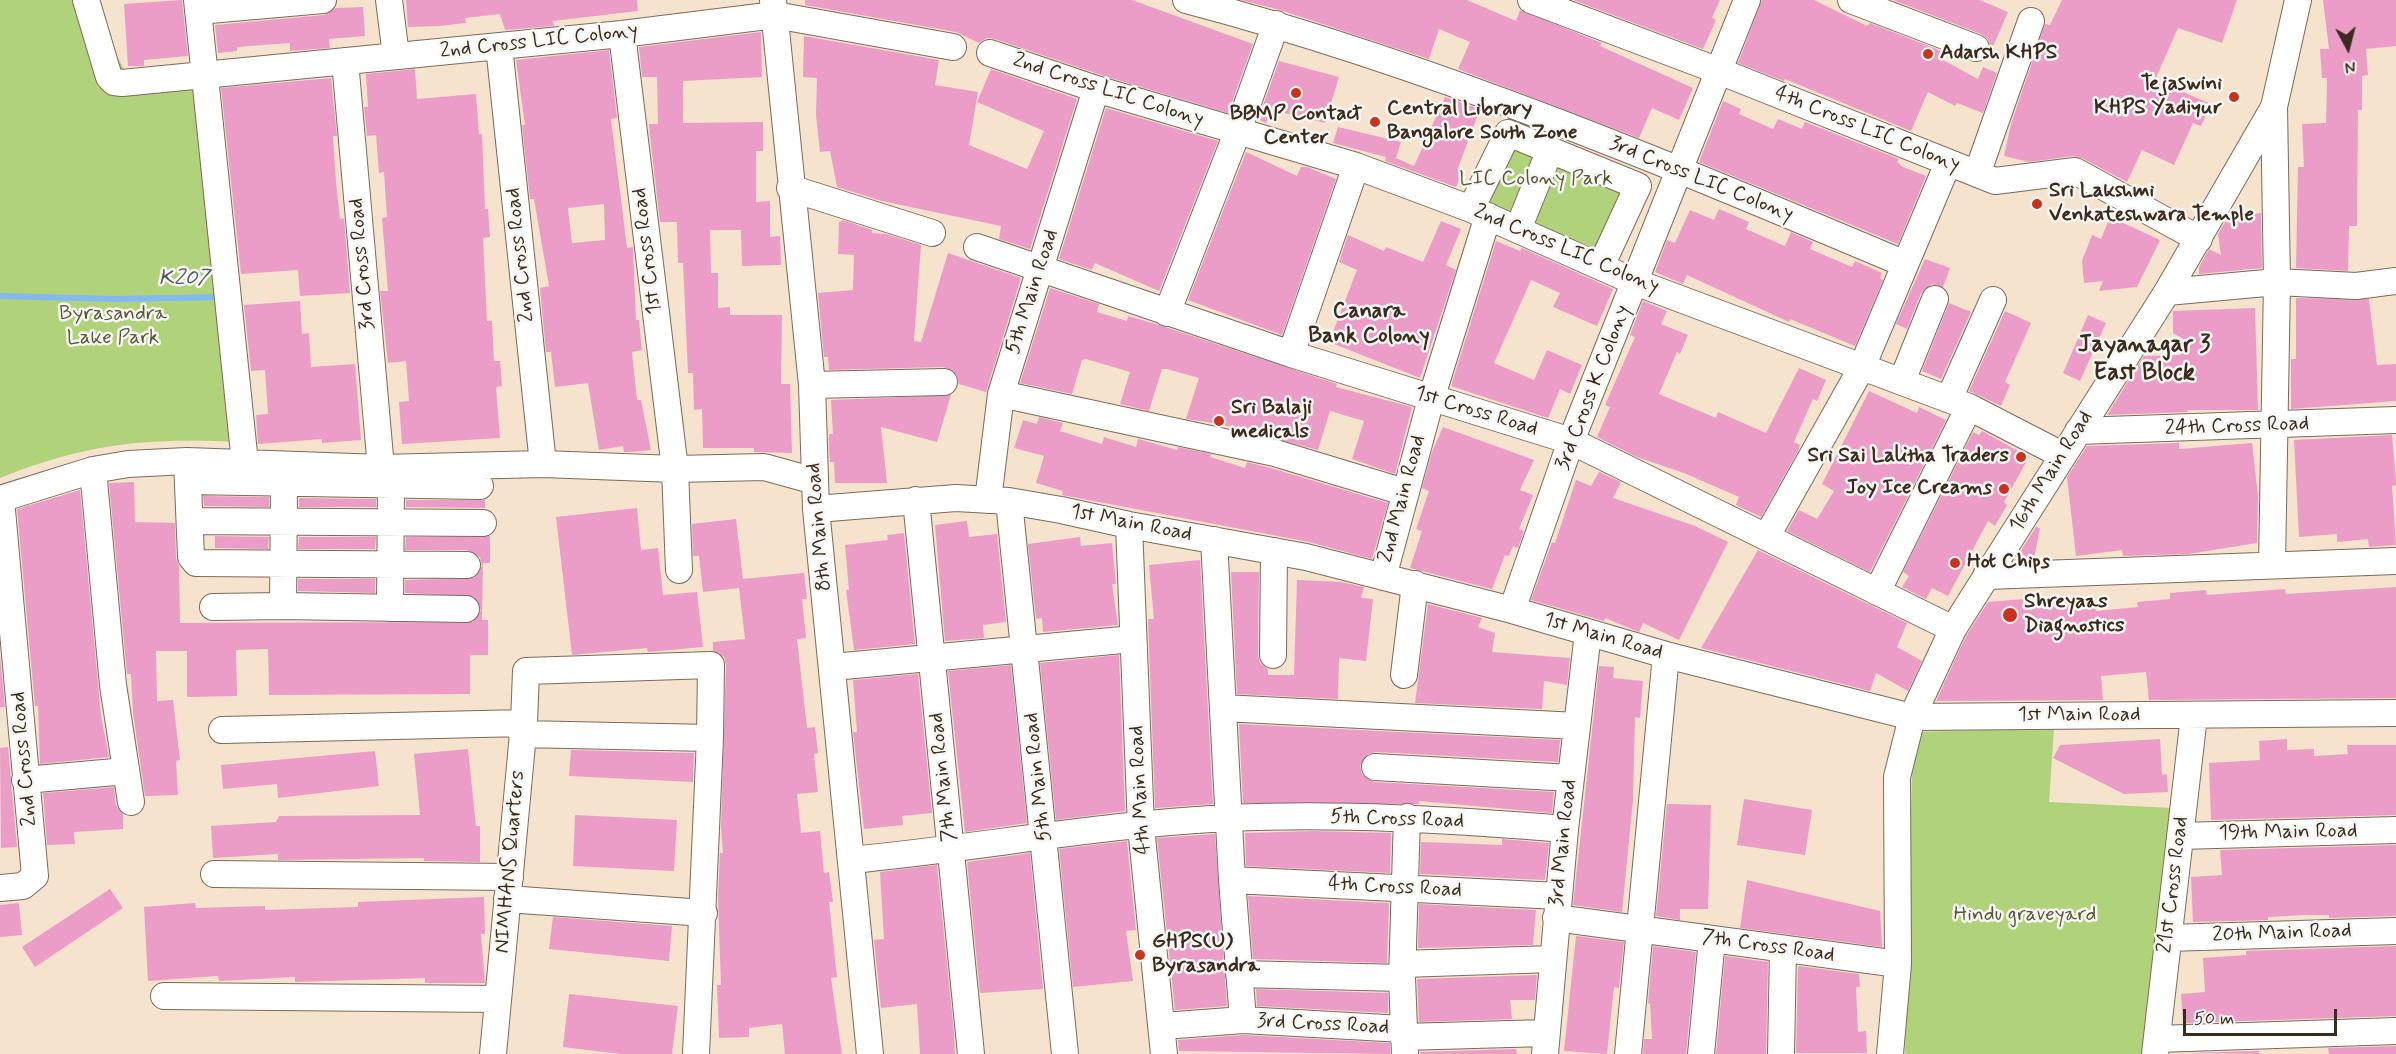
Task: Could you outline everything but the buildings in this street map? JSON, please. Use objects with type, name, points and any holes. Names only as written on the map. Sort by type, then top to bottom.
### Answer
[{"type":"street","name":"2nd Cross LIC Colony","points":[[86,0],[109,77],[114,82],[122,83],[622,34],[774,8],[953,47]]},
{"type":"street","points":[[237,463],[198,5],[323,0]]},
{"type":"street","points":[[389,0],[396,56]]},
{"type":"street","name":"3rd Cross LIC Colony","points":[[1186,0],[1276,24],[1581,132],[1680,169],[1905,264]]},
{"type":"street","name":"4th Cross LIC Colony","points":[[1531,0],[1719,71],[1999,182],[2075,171],[2199,239]]},
{"type":"street","name":"3rd Cross K Colony","points":[[1512,610],[1571,441],[1747,0]]},
{"type":"street","points":[[1851,0],[1976,48]]},
{"type":"street","name":"16th Main Road","points":[[2272,565],[2277,282],[2274,107],[2298,0]]},
{"type":"street","name":"8th Main Road","points":[[774,8],[790,188],[812,385],[816,509],[870,1054]]},
{"type":"street","points":[[1977,174],[2031,21]]},
{"type":"street","points":[[1167,313],[1237,133],[1276,24]]},
{"type":"street","name":"1st Cross Road","points":[[622,34],[675,469],[679,570]]},
{"type":"street","name":"2nd Cross Road","points":[[499,46],[543,464]]},
{"type":"street","name":"2nd Cross LIC Colony","points":[[990,53],[1237,133],[1356,166],[1480,212],[1635,282],[1959,403],[2062,455]]},
{"type":"street","name":"3rd Cross Road","points":[[345,61],[391,522],[390,608]]},
{"type":"street","name":"5th Main Road","points":[[1065,1054],[1025,648],[999,500],[1001,394],[1096,89]]},
{"type":"street","name":"16th Main Road","points":[[1890,1054],[1898,964],[1897,777],[1912,717],[1953,629],[2199,239],[2274,107]]},
{"type":"street","points":[[1518,229],[1560,154],[1581,132]]},
{"type":"street","name":"2nd Main Road","points":[[1383,577],[1480,212],[1508,133],[1560,154]]},
{"type":"street","points":[[1560,154],[1638,186],[1601,266]]},
{"type":"street","points":[[1767,536],[1863,366],[1948,163]]},
{"type":"street","points":[[1291,354],[1356,166]]},
{"type":"street","points":[[790,188],[932,233]]},
{"type":"street","name":"1st Cross Road","points":[[977,247],[1291,354],[1571,441],[1953,629]]},
{"type":"street","points":[[2166,292],[2277,282],[2356,286],[2396,281]]},
{"type":"street","points":[[1902,381],[1935,299]]},
{"type":"street","points":[[1877,592],[1959,403],[1993,300]]},
{"type":"street","points":[[812,385],[944,382]]},
{"type":"street","points":[[1001,394],[1275,453],[1404,492]]},
{"type":"street","name":"24th Cross Road","points":[[2078,431],[2396,420]]},
{"type":"street","points":[[188,471],[237,463],[480,486]]},
{"type":"street","points":[[1,499],[93,470],[128,464],[284,483],[543,464],[675,469],[764,467],[815,481]]},
{"type":"street","points":[[93,470],[113,685],[131,802]]},
{"type":"street","points":[[188,471],[191,521],[190,557],[196,562],[467,565]]},
{"type":"street","points":[[283,606],[284,483]]},
{"type":"street","name":"2nd Cross Road","points":[[0,888],[23,886],[35,876],[16,639],[1,499]]},
{"type":"street","name":"1st Main Road","points":[[816,509],[916,500],[999,500],[1274,551],[1415,584],[1666,655],[1912,717],[2396,713]]},
{"type":"street","name":"7th Main Road","points":[[916,500],[971,1054]]},
{"type":"street","points":[[191,521],[483,523]]},
{"type":"street","name":"4th Main Road","points":[[1129,525],[1141,827],[1163,1026],[1164,1054]]},
{"type":"street","points":[[1214,540],[1232,880],[1243,1020]]},
{"type":"street","points":[[1273,655],[1274,551]]},
{"type":"street","points":[[1986,576],[2396,561]]},
{"type":"street","points":[[1404,675],[1415,584]]},
{"type":"street","points":[[213,608],[283,606],[466,609]]},
{"type":"street","name":"3rd Main Road","points":[[1546,1044],[1557,907],[1588,633]]},
{"type":"street","points":[[833,667],[1133,639]]},
{"type":"street","points":[[1628,1054],[1666,655]]},
{"type":"street","name":"NIMHANS Quarters","points":[[493,1054],[523,728],[526,670],[711,665],[710,738]]},
{"type":"street","points":[[1223,708],[1577,726]]},
{"type":"street","name":"21st Cross Road","points":[[2156,1046],[2194,716]]},
{"type":"street","points":[[222,730],[523,728],[710,738],[696,1054]]},
{"type":"street","points":[[1375,766],[1571,778]]},
{"type":"street","points":[[26,780],[126,771]]},
{"type":"street","points":[[1403,1040],[1402,971],[1407,817]]},
{"type":"street","name":"5th Cross Road","points":[[851,860],[951,850],[1045,836],[1229,818],[1407,817],[1565,829]]},
{"type":"street","name":"19th Main Road","points":[[2180,836],[2396,830]]},
{"type":"street","points":[[214,874],[508,888],[704,913]]},
{"type":"street","name":"4th Cross Road","points":[[1232,880],[1404,888],[1557,907],[1639,928]]},
{"type":"street","name":"7th Cross Road","points":[[1639,928],[1783,950],[1898,964]]},
{"type":"street","name":"20th Main Road","points":[[2168,938],[2396,931]]},
{"type":"street","points":[[1701,1054],[1712,939]]},
{"type":"street","points":[[1781,1054],[1783,950]]},
{"type":"street","points":[[1239,974],[1402,971],[1552,959]]},
{"type":"street","points":[[164,996],[498,999]]},
{"type":"street","name":"3rd Cross Road","points":[[1163,1026],[1243,1020],[1403,1040],[1546,1044]]},
{"type":"street","points":[[2156,1046],[2396,1031]]},
{"type":"green space","name":"Byrasandra Lake Park","points":[[0,0],[87,0],[133,86],[202,80],[239,442],[174,441],[117,445],[62,457],[0,478]]},
{"type":"green space","name":"LIC Colony Park","points":[[1504,122],[1650,182],[1619,257],[1473,201]]},
{"type":"green space","name":"Hindu graveyard","points":[[2054,728],[2049,802],[2173,808],[2144,1054],[1905,1054],[1913,732]]},
{"type":"waterway","name":"K207","points":[[0,296],[116,299],[221,297]]},
{"type":"place","name":"Adarsh KHPS","points":[[1928,54]]},
{"type":"place","name":"BBMP Contact Center","points":[[1296,93]]},
{"type":"place","name":"Tejaswini KHPS Yadiyur","points":[[2234,97]]},
{"type":"place","name":"Central Library Bangalore South Zone","points":[[1375,122]]},
{"type":"place","name":"Sri Lakshmi Venkateshwara Temple","points":[[2037,204]]},
{"type":"place","name":"Sri Balaji medicals","points":[[1219,421]]},
{"type":"place","name":"Sri Sai Lalitha Traders","points":[[2021,457]]},
{"type":"place","name":"Joy Ice Creams","points":[[2004,489]]},
{"type":"place","name":"Hot Chips","points":[[1955,563]]},
{"type":"place","name":"Shreyaas Diagnostics","points":[[2010,615]]},
{"type":"place","name":"GHPS(U) Byrasandra","points":[[1140,955]]},
{"type":"district","name":"Canara Bank Colony","points":[[1369,324]]},
{"type":"district","name":"Jayanagar 3 East Block","points":[[2144,360]]}]
